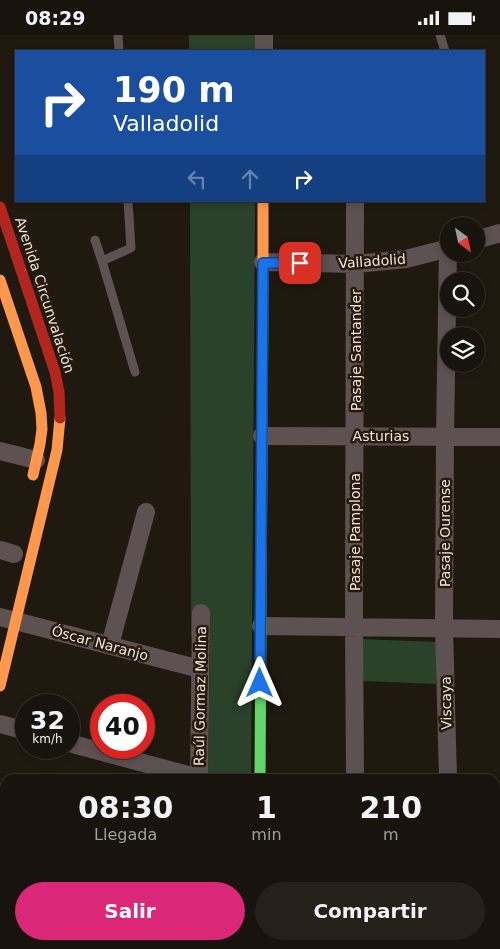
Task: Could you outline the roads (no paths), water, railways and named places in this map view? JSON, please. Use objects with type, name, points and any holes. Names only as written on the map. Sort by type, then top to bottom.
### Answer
[{"type":"street","points":[[264,35],[264,50]]},
{"type":"street","points":[[260,774],[263,202]]},
{"type":"street","name":"Pasaje Santander","points":[[355,436],[356,202]]},
{"type":"street","name":"Avenida Circunvalación","points":[[0,207],[18,310],[41,413],[40,445],[30,488]]},
{"type":"street","points":[[485,237],[500,233]]},
{"type":"street","name":"Valladolid","points":[[263,263],[356,264],[406,259],[440,250]]},
{"type":"street","name":"Pasaje Ourense","points":[[444,628],[448,263]]},
{"type":"street","name":"Avenida Circunvalación","points":[[0,280],[55,372],[60,397],[61,420],[56,450],[4,613],[0,686]]},
{"type":"street","name":"Asturias","points":[[262,436],[500,437]]},
{"type":"street","name":"Pasaje Pamplona","points":[[354,627],[355,436]]},
{"type":"street","points":[[0,451],[36,460]]},
{"type":"street","points":[[110,645],[146,512]]},
{"type":"street","name":"Óscar Naranjo","points":[[4,613],[110,645],[200,669]]},
{"type":"street","name":"Raúl Gormaz Molina","points":[[199,774],[201,613]]},
{"type":"street","points":[[261,626],[500,629]]},
{"type":"street","points":[[354,627],[355,774]]},
{"type":"street","name":"Viscaya","points":[[444,628],[448,774]]},
{"type":"street","points":[[0,724],[15,728]]},
{"type":"street","points":[[80,746],[184,774]]},
{"type":"lane","points":[[118,35],[119,50]]},
{"type":"lane","points":[[440,35],[445,50]]},
{"type":"lane","points":[[102,261],[131,248],[128,202]]},
{"type":"lane","points":[[95,240],[135,372]]}]
